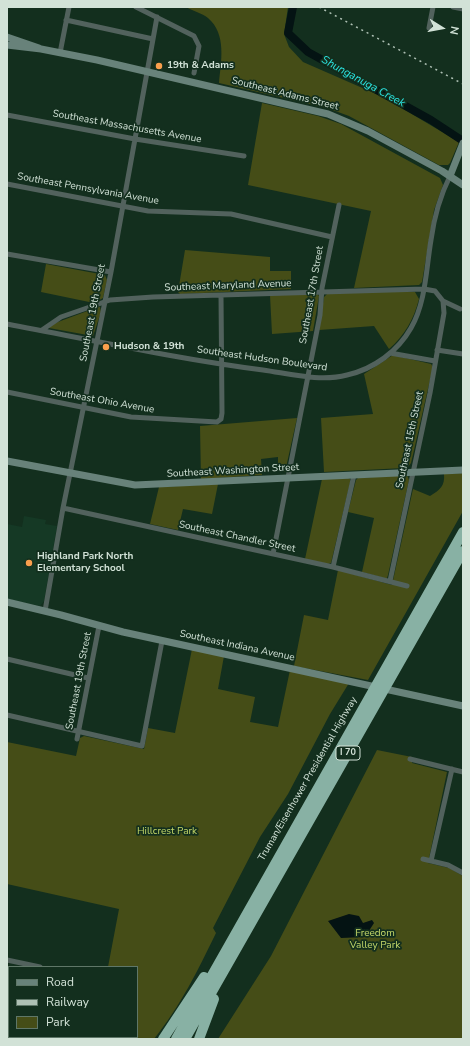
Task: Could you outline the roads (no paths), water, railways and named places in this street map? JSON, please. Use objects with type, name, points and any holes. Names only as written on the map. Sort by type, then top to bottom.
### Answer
[{"type":"highway","name":"Truman/Eisenhower Presidential Highway","points":[[176,1039],[268,874],[463,532]]},
{"type":"highway","name":"I 70","points":[[185,1039],[463,551]]},
{"type":"highway","points":[[163,1039],[184,1010],[268,874]]},
{"type":"highway","points":[[199,1039],[218,989],[220,976]]},
{"type":"street","points":[[60,53],[69,7]]},
{"type":"street","points":[[136,7],[191,34],[196,39],[198,48],[194,73]]},
{"type":"street","points":[[429,28],[433,7]]},
{"type":"street","points":[[452,7],[463,9]]},
{"type":"street","name":"Southeast 19th Street","points":[[45,611],[63,508],[111,272],[157,17]]},
{"type":"street","points":[[66,20],[153,39]]},
{"type":"street","name":"Southeast Adams Street","points":[[7,37],[32,44],[41,49]]},
{"type":"street","name":"Southeast Adams Street","points":[[7,46],[41,49],[60,53],[328,114],[357,126],[450,176],[463,185]]},
{"type":"street","name":"Southeast Massachusetts Avenue","points":[[7,115],[135,139],[244,156]]},
{"type":"street","points":[[424,289],[435,216],[463,143]]},
{"type":"street","name":"Southeast Pennsylvania Avenue","points":[[7,184],[159,212],[231,214],[332,237]]},
{"type":"street","name":"Southeast 17th Street","points":[[273,554],[320,314],[322,292],[338,206]]},
{"type":"street","points":[[7,254],[111,272]]},
{"type":"street","name":"Southeast Maryland Avenue","points":[[42,330],[61,317],[110,300],[153,297],[424,289],[435,291],[443,301],[460,309]]},
{"type":"street","name":"Southeast Hudson Boulevard","points":[[7,324],[222,365],[328,378],[357,373],[375,365],[401,343],[412,327],[420,308],[424,289]]},
{"type":"street","points":[[221,295],[222,365]]},
{"type":"street","name":"Southeast 15th Street","points":[[390,581],[436,361],[444,313],[443,301]]},
{"type":"street","points":[[437,350],[463,354]]},
{"type":"street","points":[[390,353],[436,361]]},
{"type":"street","name":"Southeast Ohio Avenue","points":[[7,392],[84,408],[158,420],[214,423],[219,421],[222,413],[222,365]]},
{"type":"street","name":"Southeast Washington Street","points":[[7,461],[135,485],[463,470]]},
{"type":"street","points":[[333,567],[354,475]]},
{"type":"street","name":"Southeast Chandler Street","points":[[63,508],[333,567],[407,586]]},
{"type":"street","name":"Southeast Indiana Avenue","points":[[7,602],[162,641],[463,706]]},
{"type":"street","name":"Southeast 19th Street","points":[[77,739],[99,626]]},
{"type":"street","points":[[7,715],[142,746],[162,641]]},
{"type":"street","points":[[7,659],[88,678]]},
{"type":"street","points":[[410,760],[463,772]]},
{"type":"street","points":[[431,861],[452,769]]},
{"type":"street","points":[[423,859],[448,865],[463,873]]},
{"type":"street","points":[[7,960],[35,966]]},
{"type":"waterway","name":"Shunganuga Creek","points":[[293,7],[288,33],[308,52],[431,120],[463,141]]},
{"type":"railway","points":[[319,7],[463,84]]},
{"type":"place","name":"19th & Adams","points":[[159,66]]},
{"type":"place","name":"Hudson & 19th","points":[[106,347]]},
{"type":"place","name":"Highland Park North Elementary School","points":[[29,563]]},
{"type":"park label","name":"Hillcrest Park","points":[[167,832]]},
{"type":"park label","name":"Freedom Valley Park","points":[[375,940]]}]
